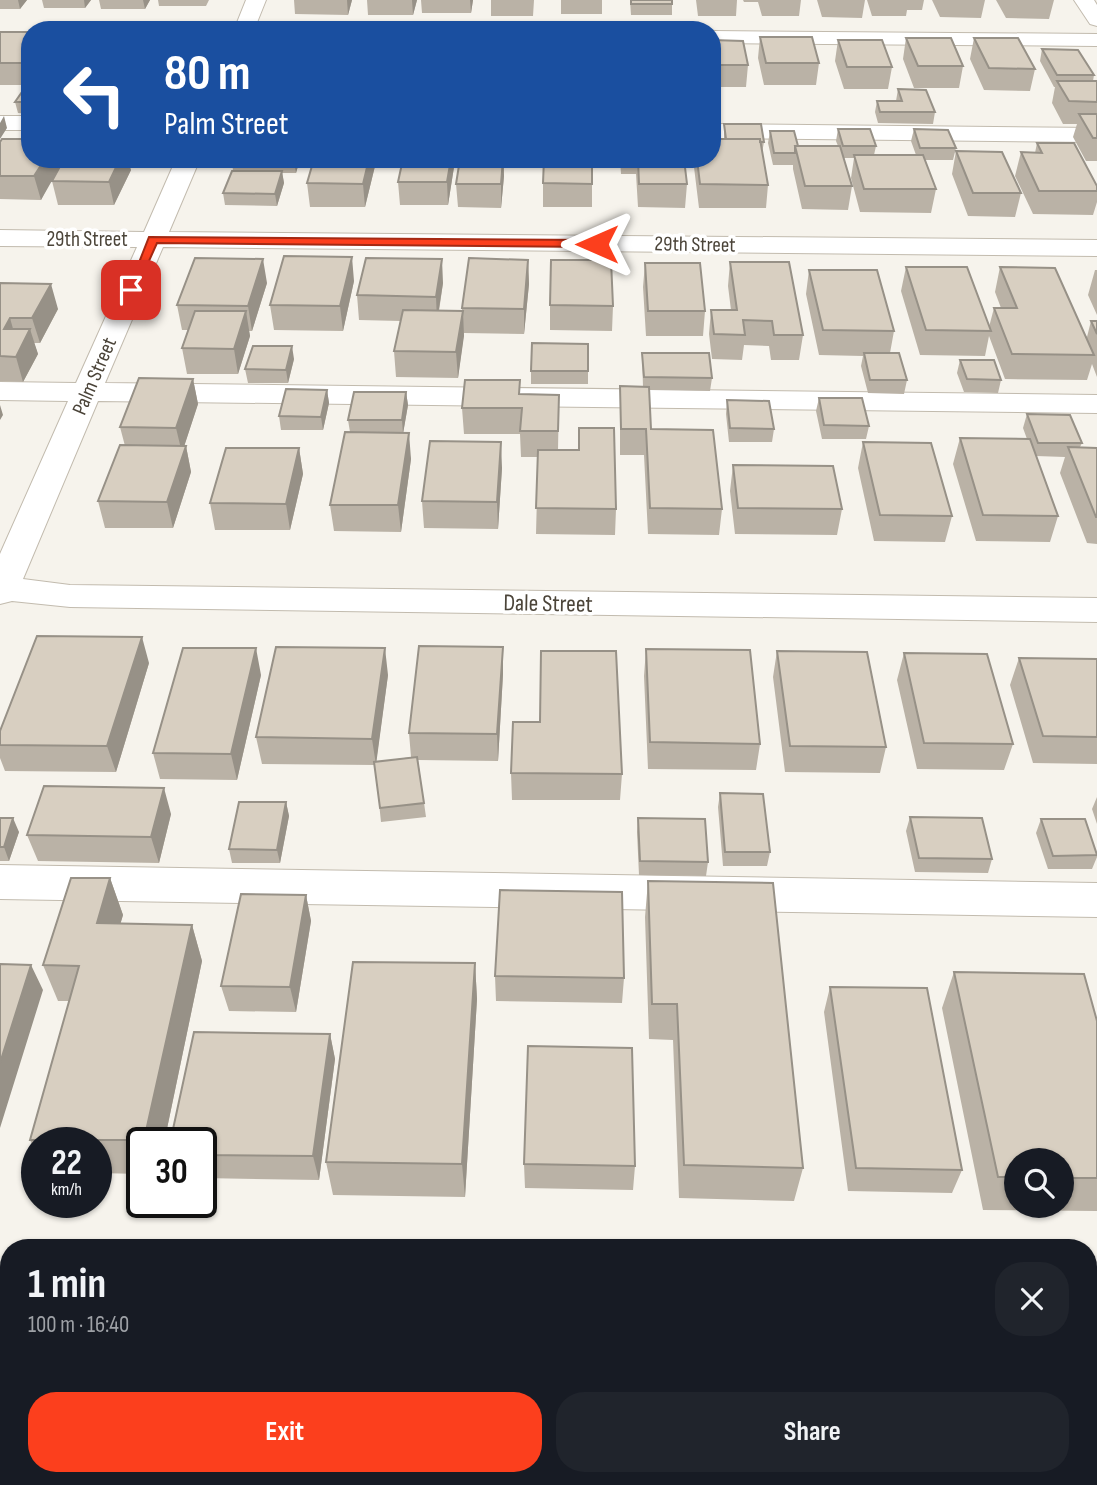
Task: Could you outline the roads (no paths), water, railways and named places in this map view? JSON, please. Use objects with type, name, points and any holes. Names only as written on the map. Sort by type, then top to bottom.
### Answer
[{"type":"street","points":[[248,21],[257,0]]},
{"type":"street","points":[[1084,0],[1097,20]]},
{"type":"street","points":[[721,37],[1097,40]]},
{"type":"street","points":[[0,122],[21,123]]},
{"type":"street","points":[[721,131],[1097,135]]},
{"type":"street","name":"Palm Street","points":[[1,590],[184,168]]},
{"type":"street","name":"29th Street","points":[[0,238],[1097,248]]},
{"type":"street","points":[[0,391],[1097,404]]},
{"type":"street","name":"Dale Street","points":[[1,590],[70,597],[1097,610]]},
{"type":"street","points":[[0,882],[1097,900]]}]
